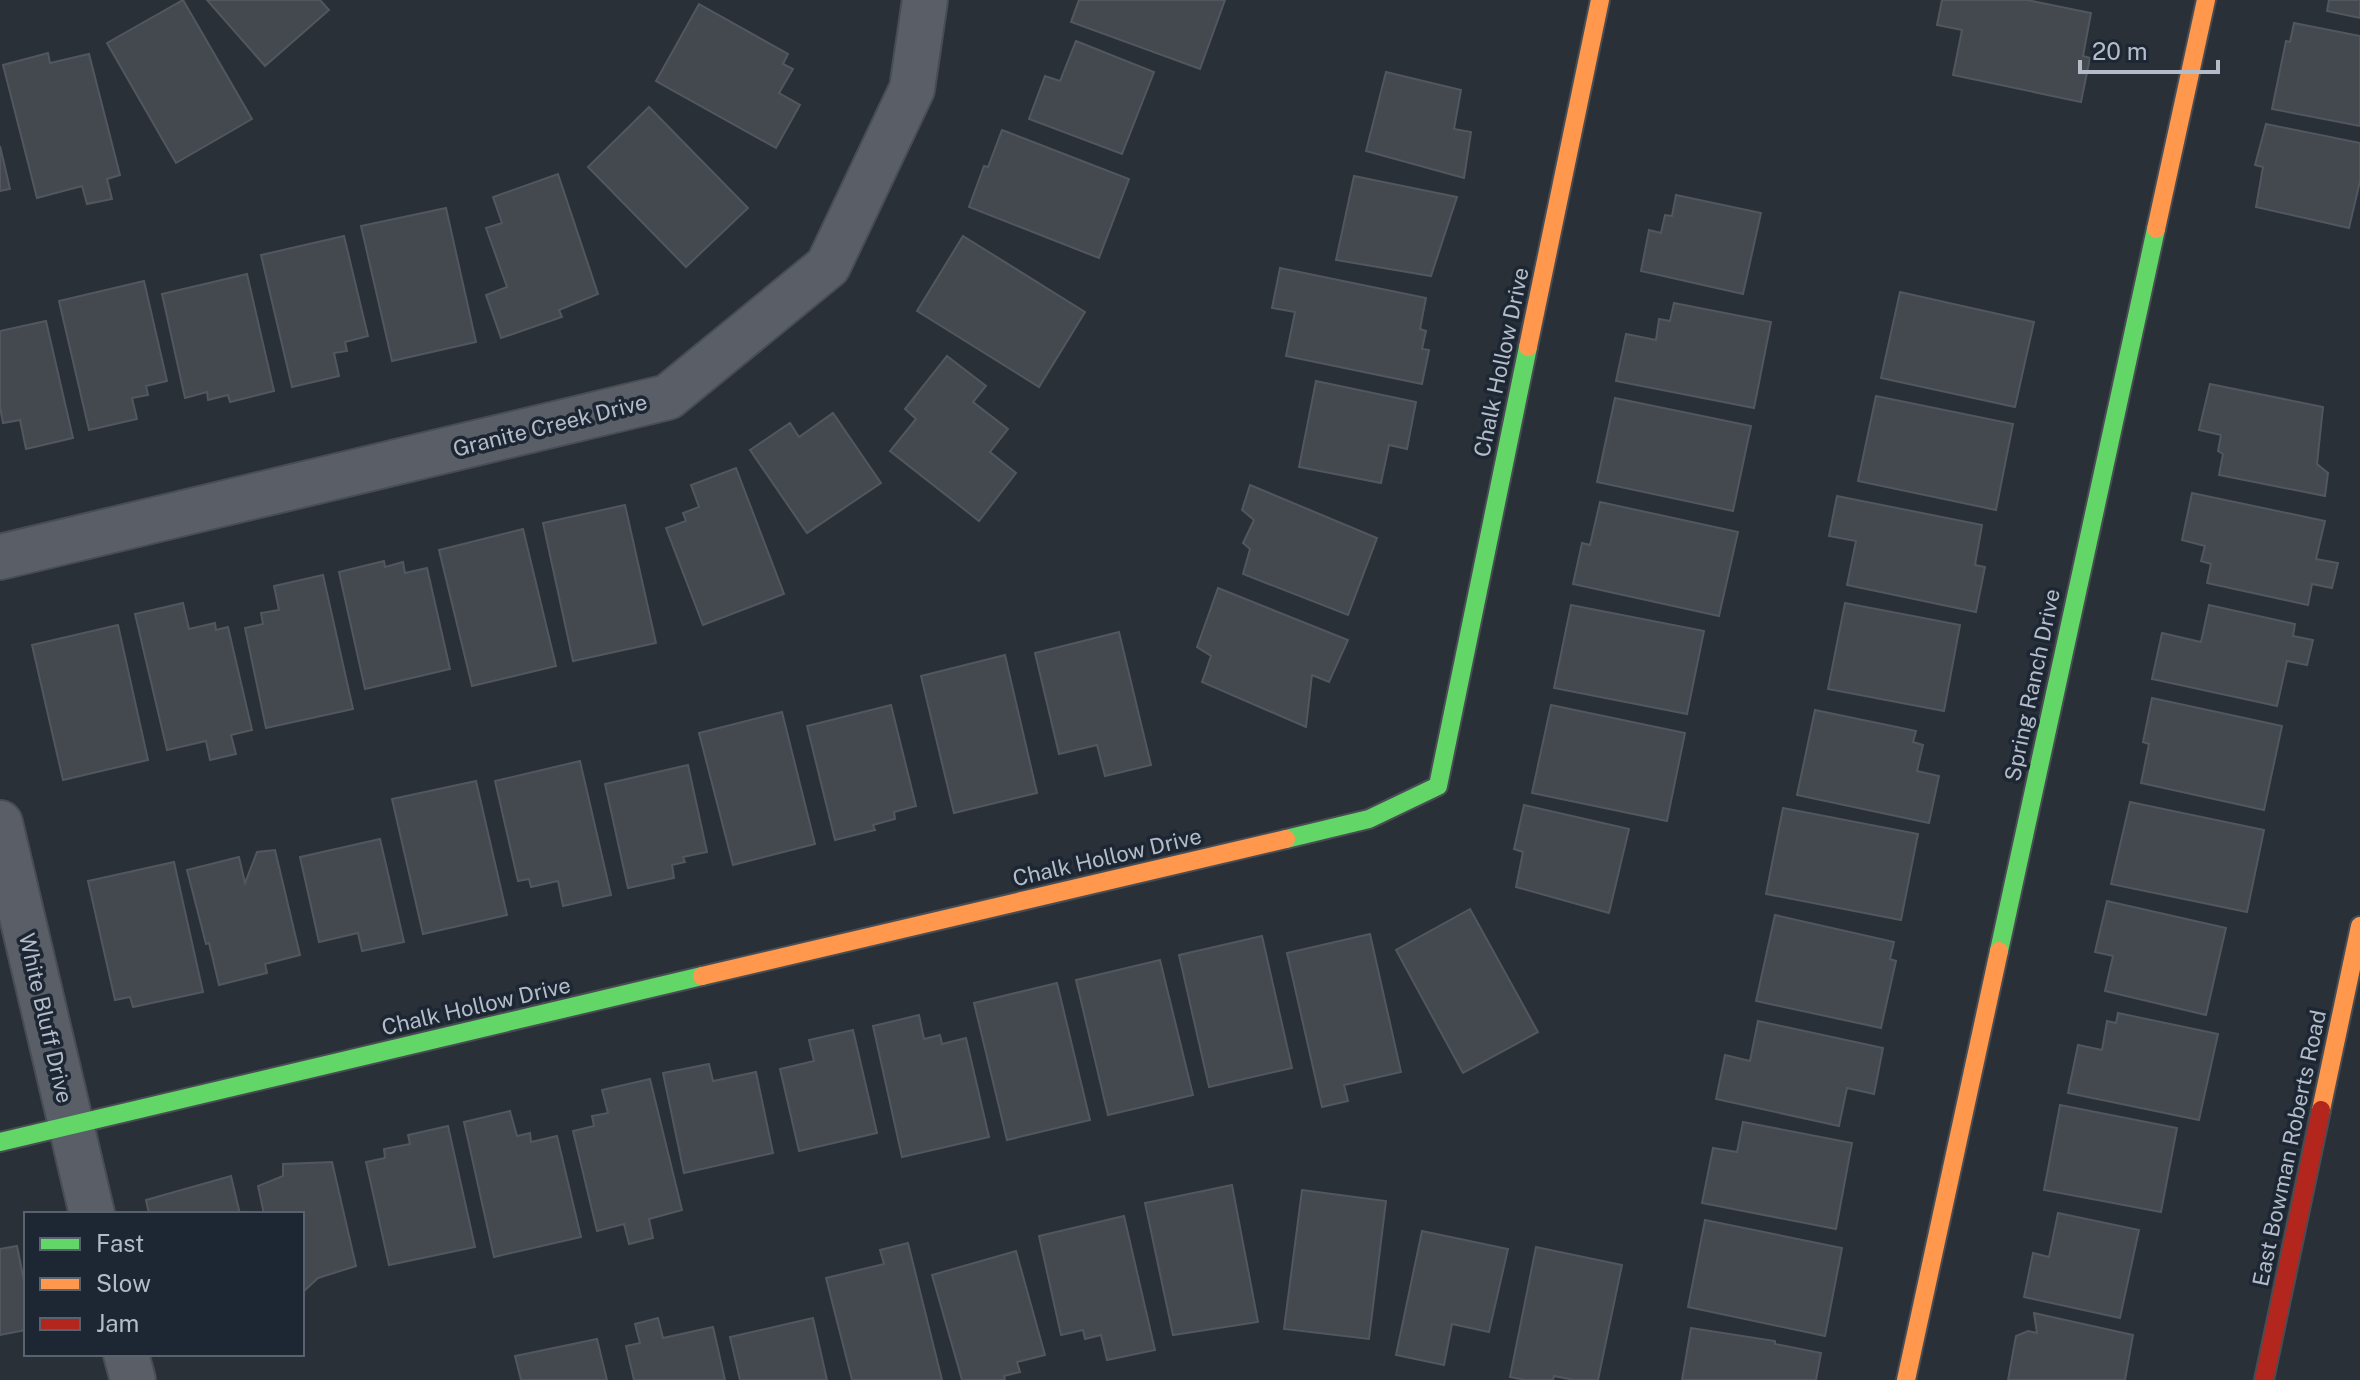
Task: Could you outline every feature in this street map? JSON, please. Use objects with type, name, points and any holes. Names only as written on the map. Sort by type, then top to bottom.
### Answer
[{"type":"street","name":"Granite Creek Drive","points":[[0,557],[668,397],[828,266],[912,89],[925,0]]},
{"type":"street","name":"Chalk Hollow Drive","points":[[0,1142],[1369,819],[1438,786],[1600,0]]},
{"type":"street","name":"Spring Ranch Drive","points":[[1906,1380],[2206,0]]},
{"type":"street","name":"White Bluff Drive","points":[[0,823],[92,1212]]},
{"type":"street","name":"East Bowman Roberts Road","points":[[2264,1380],[2360,926]]},
{"type":"street","points":[[127,1356],[133,1380]]},
{"type":"building","points":[[183,0],[252,119],[176,163],[107,43]]},
{"type":"building","points":[[207,0],[320,0],[329,10],[265,66]]},
{"type":"building","points":[[1079,0],[1225,0],[1200,69],[1071,22]]},
{"type":"building","points":[[1942,0],[2027,0],[2091,13],[2083,56],[2090,58],[2081,102],[1953,75],[1962,30],[1937,25]]},
{"type":"building","points":[[2329,0],[2360,0],[2360,18],[2327,11]]},
{"type":"building","points":[[699,4],[788,54],[783,64],[793,69],[779,93],[800,105],[776,148],[656,81]]},
{"type":"building","points":[[2294,23],[2360,36],[2360,126],[2272,109],[2286,41],[2290,42]]},
{"type":"building","points":[[1076,41],[1154,72],[1122,154],[1029,119],[1045,76],[1060,81]]},
{"type":"building","points":[[48,53],[50,63],[89,54],[120,175],[107,179],[112,199],[87,204],[82,186],[37,198],[3,65]]},
{"type":"building","points":[[1386,72],[1461,90],[1454,129],[1471,132],[1464,178],[1366,151]]},
{"type":"building","points":[[649,107],[748,208],[686,267],[588,167]]},
{"type":"building","points":[[2266,124],[2360,143],[2360,181],[2349,228],[2256,207],[2263,167],[2255,165]]},
{"type":"building","points":[[1002,130],[1129,179],[1099,258],[969,207]]},
{"type":"building","points":[[0,146],[10,189],[0,191]]},
{"type":"building","points":[[558,174],[598,294],[559,310],[562,317],[501,338],[486,295],[507,287],[486,228],[502,223],[493,197]]},
{"type":"building","points":[[1354,176],[1457,197],[1431,276],[1336,260]]},
{"type":"building","points":[[1676,195],[1761,213],[1743,294],[1641,271],[1649,230],[1661,233],[1665,215],[1672,216]]},
{"type":"building","points":[[446,208],[476,342],[392,361],[361,226]]},
{"type":"building","points":[[344,236],[368,336],[345,342],[347,351],[334,353],[339,376],[292,387],[261,255]]},
{"type":"building","points":[[963,236],[1085,312],[1039,387],[917,311]]},
{"type":"building","points":[[1280,268],[1426,298],[1420,329],[1426,331],[1422,349],[1429,350],[1422,384],[1286,356],[1295,312],[1272,308]]},
{"type":"building","points":[[247,274],[274,391],[230,402],[228,395],[208,400],[207,392],[185,398],[162,294]]},
{"type":"building","points":[[144,281],[167,381],[146,386],[148,395],[132,398],[137,419],[89,430],[59,301]]},
{"type":"building","points":[[1900,292],[2034,322],[2015,407],[1881,378]]},
{"type":"building","points":[[1674,303],[1771,322],[1754,408],[1616,381],[1626,334],[1656,340],[1659,319],[1670,321]]},
{"type":"building","points":[[46,321],[73,438],[26,449],[20,420],[3,423],[0,407],[0,331]]},
{"type":"building","points":[[947,356],[986,386],[973,402],[1008,429],[990,452],[1016,473],[979,521],[890,451],[916,419],[905,409]]},
{"type":"building","points":[[1316,381],[1416,402],[1407,449],[1389,445],[1381,483],[1299,467]]},
{"type":"building","points":[[2210,384],[2323,407],[2317,464],[2328,473],[2325,496],[2219,475],[2223,454],[2218,451],[2221,435],[2199,430]]},
{"type":"building","points":[[1876,396],[2013,424],[1996,510],[1858,481]]},
{"type":"building","points":[[1615,398],[1751,426],[1733,511],[1597,482]]},
{"type":"building","points":[[833,413],[881,483],[807,533],[750,450],[790,423],[799,437]]},
{"type":"building","points":[[736,468],[784,594],[703,625],[666,528],[686,521],[683,513],[699,507],[691,485]]},
{"type":"building","points":[[1250,485],[1377,538],[1348,615],[1243,574],[1250,549],[1243,543],[1254,520],[1242,510]]},
{"type":"building","points":[[2192,493],[2325,521],[2316,559],[2338,563],[2332,588],[2312,584],[2308,605],[2207,583],[2211,564],[2201,561],[2205,546],[2182,540]]},
{"type":"building","points":[[1837,496],[1982,525],[1975,565],[1985,567],[1976,612],[1847,585],[1856,541],[1829,536]]},
{"type":"building","points":[[1600,502],[1738,532],[1719,616],[1573,584],[1582,543],[1590,545]]},
{"type":"building","points":[[625,505],[656,643],[573,661],[543,523]]},
{"type":"building","points":[[523,529],[556,666],[472,686],[439,550]]},
{"type":"building","points":[[384,561],[385,567],[403,562],[405,573],[427,568],[450,669],[365,689],[339,572]]},
{"type":"building","points":[[323,575],[353,709],[266,728],[245,628],[263,624],[261,613],[279,610],[274,586]]},
{"type":"building","points":[[1218,588],[1348,640],[1329,682],[1312,675],[1306,727],[1202,682],[1211,656],[1197,647]]},
{"type":"building","points":[[183,603],[189,629],[215,623],[216,630],[228,627],[252,730],[231,735],[236,754],[210,760],[206,741],[167,750],[135,614]]},
{"type":"building","points":[[1845,603],[1960,625],[1944,711],[1828,689]]},
{"type":"building","points":[[1571,605],[1704,631],[1687,714],[1554,688]]},
{"type":"building","points":[[2209,605],[2295,624],[2293,636],[2313,640],[2307,665],[2287,661],[2277,706],[2152,679],[2162,633],[2201,642]]},
{"type":"building","points":[[118,625],[148,760],[63,780],[32,645]]},
{"type":"building","points":[[1119,632],[1151,765],[1105,776],[1097,745],[1059,754],[1035,653]]},
{"type":"building","points":[[1005,655],[1037,793],[954,813],[921,676]]},
{"type":"building","points":[[2152,698],[2282,726],[2264,810],[2141,783],[2149,744],[2143,742]]},
{"type":"building","points":[[891,705],[916,806],[894,812],[895,819],[873,825],[875,830],[835,840],[807,726]]},
{"type":"building","points":[[1551,705],[1685,733],[1667,821],[1532,793]]},
{"type":"building","points":[[1815,710],[1916,731],[1913,742],[1923,745],[1917,771],[1939,776],[1929,823],[1797,795]]},
{"type":"building","points":[[782,712],[815,844],[733,865],[699,733]]},
{"type":"building","points":[[580,761],[611,895],[563,906],[558,881],[531,887],[529,879],[518,881],[495,781]]},
{"type":"building","points":[[688,765],[707,852],[683,857],[685,862],[672,865],[674,878],[628,888],[605,784]]},
{"type":"building","points":[[476,781],[507,915],[423,934],[392,799]]},
{"type":"building","points":[[2130,802],[2264,830],[2247,912],[2111,884]]},
{"type":"building","points":[[1524,805],[1629,829],[1609,913],[1516,887],[1523,852],[1514,849]]},
{"type":"building","points":[[1783,808],[1918,834],[1901,920],[1766,894]]},
{"type":"building","points":[[380,839],[404,942],[362,951],[358,933],[319,942],[300,857]]},
{"type":"building","points":[[275,850],[300,955],[265,964],[267,973],[219,985],[187,870],[239,857],[245,883],[257,852]]},
{"type":"building","points":[[174,862],[203,992],[133,1007],[130,997],[115,1000],[88,881]]},
{"type":"building","points":[[2107,901],[2226,928],[2206,1015],[2105,991],[2113,956],[2095,952]]},
{"type":"building","points":[[1470,909],[1538,1032],[1463,1073],[1396,950]]},
{"type":"building","points":[[1775,915],[1894,942],[1890,959],[1896,961],[1881,1028],[1756,1001]]},
{"type":"building","points":[[1370,934],[1401,1072],[1344,1085],[1348,1101],[1322,1107],[1287,953]]},
{"type":"building","points":[[1262,936],[1292,1068],[1209,1087],[1179,955]]},
{"type":"building","points":[[1160,960],[1193,1095],[1108,1115],[1076,980]]},
{"type":"building","points":[[1057,983],[1090,1120],[1007,1140],[974,1003]]},
{"type":"building","points":[[2118,1013],[2218,1034],[2199,1120],[2068,1093],[2078,1045],[2102,1050],[2107,1021],[2116,1023]]},
{"type":"building","points":[[919,1015],[924,1039],[940,1035],[942,1044],[966,1038],[989,1137],[902,1157],[873,1026]]},
{"type":"building","points":[[1758,1021],[1883,1048],[1874,1094],[1847,1088],[1839,1126],[1716,1099],[1725,1055],[1750,1061]]},
{"type":"building","points":[[853,1030],[877,1133],[799,1151],[780,1069],[814,1061],[809,1040]]},
{"type":"building","points":[[709,1064],[713,1081],[756,1072],[773,1153],[684,1173],[663,1073]]},
{"type":"building","points":[[650,1079],[682,1210],[649,1219],[653,1238],[629,1244],[624,1224],[597,1231],[573,1131],[594,1126],[592,1116],[608,1113],[602,1090]]},
{"type":"building","points":[[2060,1105],[2177,1128],[2161,1212],[2044,1190]]},
{"type":"building","points":[[510,1111],[517,1136],[530,1133],[531,1142],[557,1136],[581,1237],[494,1257],[464,1122]]},
{"type":"building","points":[[1743,1122],[1852,1143],[1836,1229],[1702,1203],[1713,1148],[1737,1152]]},
{"type":"building","points":[[448,1126],[475,1247],[389,1265],[366,1162],[385,1158],[384,1149],[410,1144],[408,1135]]},
{"type":"building","points":[[332,1162],[356,1266],[318,1278],[304,1291],[304,1212],[264,1212],[258,1186],[283,1176],[283,1164]]},
{"type":"building","points":[[231,1176],[240,1212],[149,1212],[146,1200]]},
{"type":"building","points":[[1232,1185],[1258,1322],[1173,1335],[1145,1203]]},
{"type":"building","points":[[1302,1190],[1386,1201],[1369,1339],[1284,1329]]},
{"type":"building","points":[[2058,1213],[2139,1230],[2120,1318],[2024,1297],[2033,1253],[2049,1257]]},
{"type":"building","points":[[1124,1216],[1155,1350],[1107,1360],[1101,1335],[1085,1339],[1083,1330],[1061,1335],[1039,1236]]},
{"type":"building","points":[[1705,1220],[1842,1248],[1825,1336],[1688,1307]]},
{"type":"building","points":[[1422,1231],[1508,1249],[1489,1332],[1452,1324],[1444,1365],[1396,1355]]},
{"type":"building","points":[[908,1243],[942,1380],[852,1380],[826,1278],[884,1264],[880,1250]]},
{"type":"building","points":[[17,1246],[24,1281],[24,1330],[0,1335],[0,1249]]},
{"type":"building","points":[[1536,1247],[1622,1265],[1598,1380],[1554,1376],[1553,1380],[1510,1377]]},
{"type":"building","points":[[1016,1251],[1045,1355],[1017,1362],[1020,1372],[1004,1376],[1005,1380],[962,1380],[932,1275]]},
{"type":"building","points":[[2034,1313],[2133,1335],[2125,1380],[2008,1380],[2016,1336],[2028,1331],[2037,1333]]},
{"type":"building","points":[[658,1318],[663,1338],[713,1327],[725,1380],[634,1380],[626,1346],[640,1343],[635,1324]]},
{"type":"building","points":[[813,1318],[827,1380],[740,1380],[730,1337]]},
{"type":"building","points":[[1691,1328],[1775,1341],[1775,1344],[1821,1353],[1816,1380],[1682,1380]]},
{"type":"building","points":[[597,1339],[607,1380],[521,1380],[515,1356]]},
{"type":"traffic: fast","points":[[1999,951],[2156,229]]},
{"type":"traffic: fast","points":[[1286,839],[1369,819],[1438,786],[1528,347]]},
{"type":"traffic: fast","points":[[0,1142],[702,976]]},
{"type":"traffic: slow","points":[[1528,347],[1600,0]]},
{"type":"traffic: slow","points":[[2156,229],[2206,0]]},
{"type":"traffic: slow","points":[[702,976],[1286,839]]},
{"type":"traffic: slow","points":[[2321,1110],[2360,926]]},
{"type":"traffic: slow","points":[[1906,1380],[1999,951]]},
{"type":"traffic: jam","points":[[2264,1380],[2321,1110]]}]
